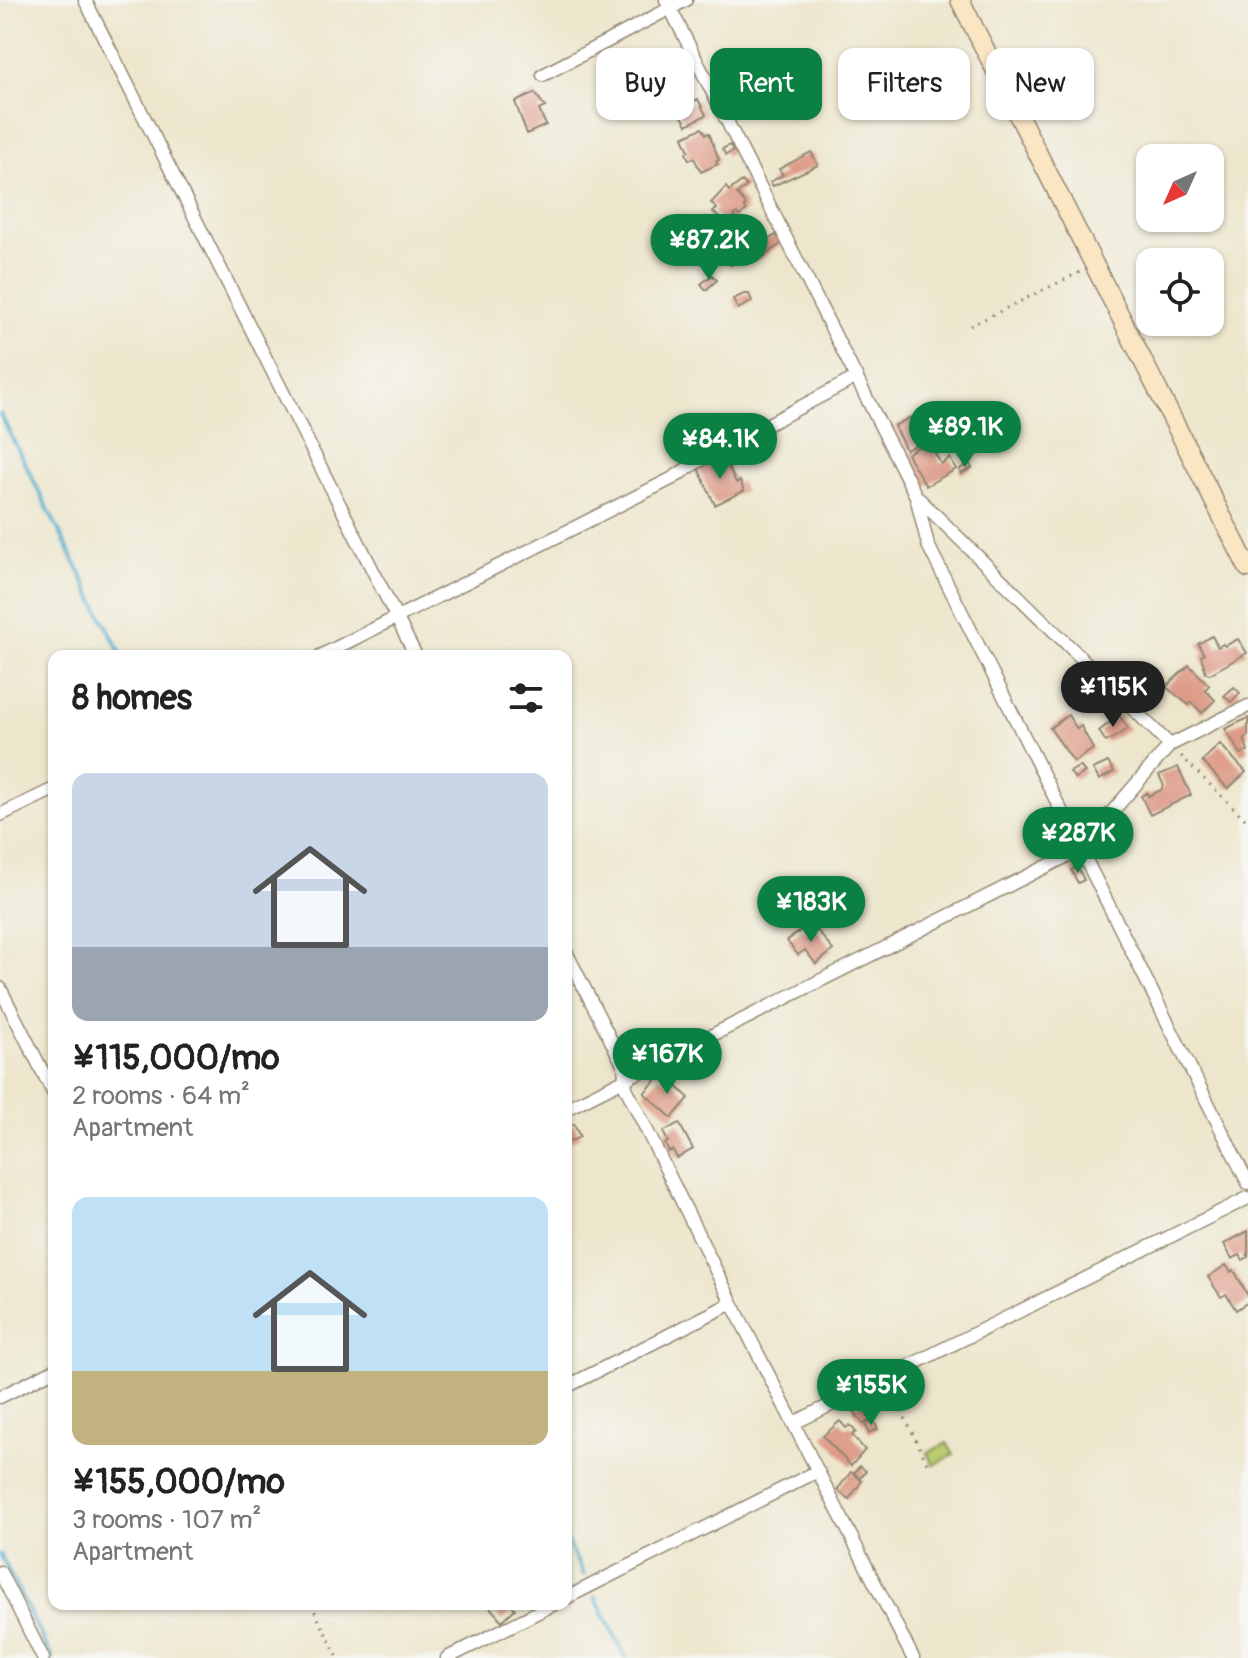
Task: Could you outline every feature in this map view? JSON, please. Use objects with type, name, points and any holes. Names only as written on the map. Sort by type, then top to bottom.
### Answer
[{"type":"street","points":[[85,0],[413,650]]},
{"type":"street","points":[[543,75],[668,4],[686,0]]},
{"type":"street","points":[[960,0],[1248,568]]},
{"type":"street","points":[[668,4],[916,496],[928,545],[1248,1183]]},
{"type":"street","points":[[332,650],[673,478],[697,462],[857,377]]},
{"type":"street","points":[[916,496],[1170,745]]},
{"type":"street","points":[[572,1106],[1079,850],[1170,745],[1248,706]]},
{"type":"street","points":[[0,815],[48,792]]},
{"type":"street","points":[[572,964],[624,1066],[626,1088],[913,1658]]},
{"type":"street","points":[[0,988],[48,1082]]},
{"type":"street","points":[[794,1423],[1248,1198]]},
{"type":"street","points":[[572,1384],[732,1303]]},
{"type":"street","points":[[0,1397],[48,1373]]},
{"type":"street","points":[[572,1595],[818,1471]]},
{"type":"street","points":[[0,1572],[43,1658]]},
{"type":"street","points":[[447,1658],[542,1610]]},
{"type":"path","points":[[970,326],[1094,265]]},
{"type":"path","points":[[1170,745],[1248,822]]},
{"type":"path","points":[[884,1376],[928,1465]]},
{"type":"path","points":[[314,1610],[338,1658]]},
{"type":"green space","points":[[947,1443],[954,1455],[933,1465],[927,1453]]},
{"type":"building","points":[[535,93],[545,107],[539,110],[546,125],[527,134],[515,102]]},
{"type":"building","points":[[698,99],[706,115],[687,125],[684,120],[694,120],[694,101]]},
{"type":"building","points":[[702,128],[706,134],[709,133],[719,160],[716,161],[718,164],[701,172],[694,158],[689,160],[683,137]]},
{"type":"building","points":[[730,145],[733,151],[726,155],[722,149]]},
{"type":"building","points":[[811,152],[818,165],[773,186],[770,182],[783,175],[779,169]]},
{"type":"building","points":[[742,181],[747,186],[737,194],[747,210],[739,216],[737,213],[734,215],[742,226],[735,231],[750,251],[731,265],[718,248],[704,256],[695,244],[705,236],[710,241],[707,237],[726,223],[713,212],[717,209],[711,203],[726,187],[729,191]]},
{"type":"building","points":[[776,235],[782,243],[759,260],[754,247]]},
{"type":"building","points":[[712,275],[717,280],[706,290],[701,284]]},
{"type":"building","points":[[749,294],[752,301],[738,309],[733,299]]},
{"type":"building","points":[[911,417],[924,441],[906,450],[894,426]]},
{"type":"building","points":[[723,420],[729,434],[690,452],[684,438]]},
{"type":"building","points":[[928,441],[941,464],[950,458],[956,469],[926,486],[907,454]]},
{"type":"building","points":[[723,456],[736,483],[740,481],[744,491],[715,505],[698,468]]},
{"type":"building","points":[[969,463],[972,468],[961,474],[959,470]]},
{"type":"building","points":[[1212,636],[1218,647],[1238,639],[1247,653],[1210,674],[1206,673],[1201,656],[1204,654],[1198,644]]},
{"type":"building","points":[[1189,665],[1209,685],[1205,690],[1215,700],[1202,713],[1191,702],[1189,705],[1166,687]]},
{"type":"building","points":[[1234,687],[1240,693],[1231,702],[1224,696]]},
{"type":"building","points":[[1068,715],[1077,729],[1081,726],[1093,749],[1074,762],[1050,728]]},
{"type":"building","points":[[1119,715],[1128,729],[1106,742],[1099,731]]},
{"type":"building","points":[[1248,718],[1248,736],[1244,738],[1248,751],[1241,754],[1225,729]]},
{"type":"building","points":[[1220,744],[1246,772],[1228,789],[1202,761]]},
{"type":"building","points":[[1108,762],[1114,772],[1099,780],[1093,769]]},
{"type":"building","points":[[1080,766],[1085,772],[1075,779],[1070,772]]},
{"type":"building","points":[[1178,767],[1191,795],[1150,815],[1141,796],[1161,790],[1164,786],[1159,775]]},
{"type":"building","points":[[1078,867],[1084,880],[1078,883],[1071,870]]},
{"type":"building","points":[[810,886],[822,915],[807,922],[794,892]]},
{"type":"building","points":[[813,925],[833,950],[816,964],[805,950],[798,955],[787,941]]},
{"type":"building","points":[[660,1076],[666,1082],[669,1079],[689,1098],[672,1118],[644,1093]]},
{"type":"building","points":[[679,1123],[693,1149],[677,1158],[673,1150],[669,1152],[663,1132]]},
{"type":"building","points":[[572,1125],[580,1137],[572,1141]]},
{"type":"building","points":[[1248,1231],[1248,1257],[1243,1260],[1240,1255],[1232,1259],[1224,1244]]},
{"type":"building","points":[[1226,1265],[1231,1272],[1234,1270],[1248,1296],[1248,1302],[1236,1310],[1226,1294],[1221,1297],[1208,1277]]},
{"type":"building","points":[[874,1397],[879,1406],[869,1412],[872,1419],[863,1424],[852,1408]]},
{"type":"building","points":[[873,1420],[878,1429],[869,1433],[865,1424]]},
{"type":"building","points":[[840,1421],[846,1428],[850,1425],[856,1432],[852,1435],[865,1450],[851,1466],[823,1436]]},
{"type":"building","points":[[860,1466],[866,1471],[860,1478],[854,1473]]},
{"type":"building","points":[[851,1472],[862,1481],[849,1499],[837,1490]]},
{"type":"building","points":[[492,1610],[514,1610],[502,1621]]},
{"type":"waterway","points":[[0,414],[119,650]]},
{"type":"waterway","points":[[572,1552],[584,1575]]},
{"type":"waterway","points":[[0,1554],[52,1658]]},
{"type":"waterway","points":[[595,1597],[626,1658]]}]
